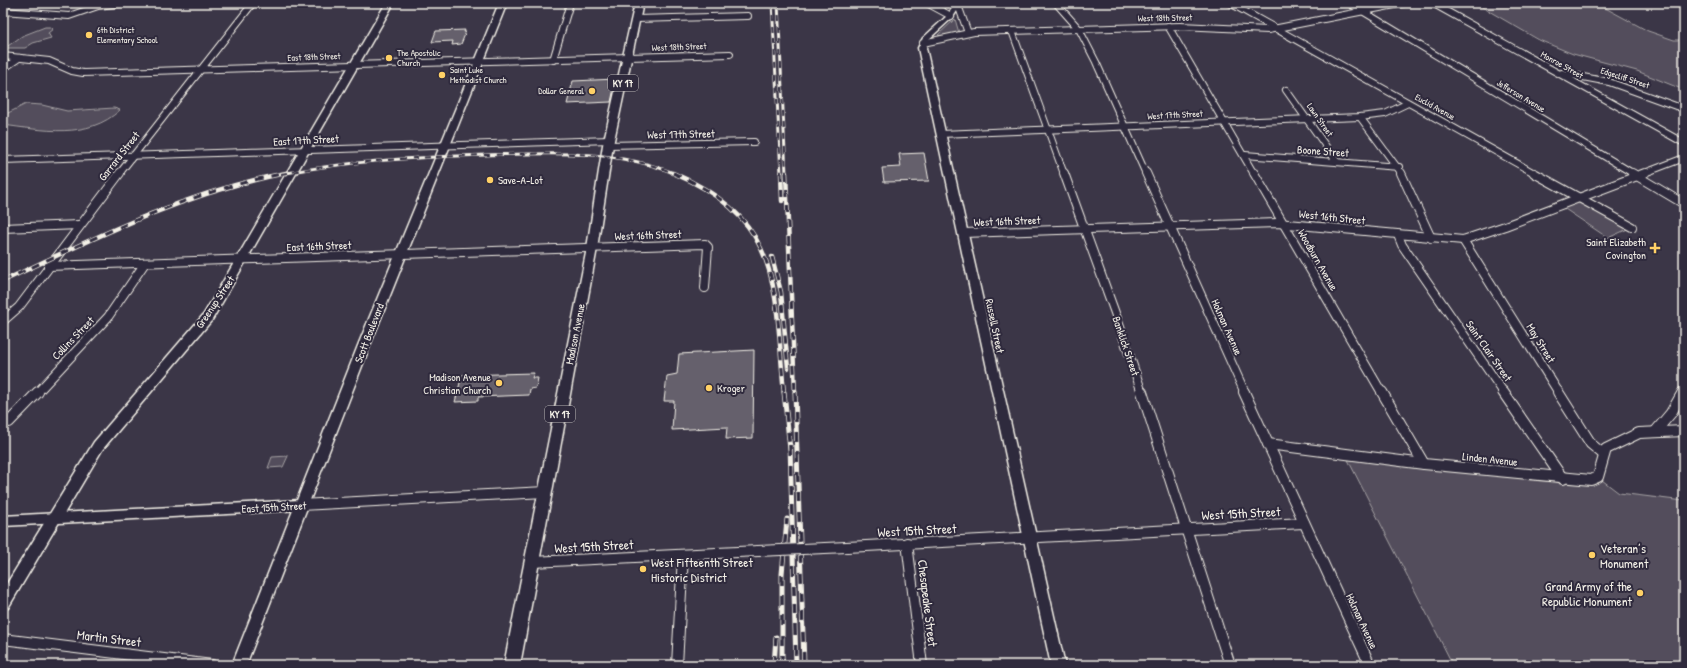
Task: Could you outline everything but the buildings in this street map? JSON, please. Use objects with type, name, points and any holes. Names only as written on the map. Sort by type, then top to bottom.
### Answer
[{"type":"main road","name":"Greenup Street","points":[[3,603],[98,446],[208,317],[390,3]]},
{"type":"main road","name":"Scott Boulevard","points":[[239,665],[400,254],[503,3]]},
{"type":"main road","name":"Madison Avenue","points":[[512,665],[592,248],[609,143],[639,3]]},
{"type":"street","points":[[90,9],[97,3]]},
{"type":"street","points":[[3,11],[69,16],[104,5],[123,3]]},
{"type":"street","name":"Garrard Street","points":[[3,322],[18,307],[79,225],[253,3]]},
{"type":"street","points":[[553,60],[570,3]]},
{"type":"street","points":[[927,3],[951,16]]},
{"type":"street","name":"Holman Avenue","points":[[1056,3],[1079,29],[1370,665]]},
{"type":"street","name":"Euclid Avenue","points":[[1230,3],[1274,29],[1632,227]]},
{"type":"street","name":"Jefferson Avenue","points":[[1349,3],[1635,176],[1684,204]]},
{"type":"street","name":"West 18th Street","points":[[923,43],[968,33],[1012,31],[1168,26],[1274,29],[1405,3]]},
{"type":"street","name":"Monroe Street","points":[[1432,3],[1684,143]]},
{"type":"street","points":[[923,43],[925,39],[951,16],[958,4]]},
{"type":"street","points":[[958,4],[968,33]]},
{"type":"street","points":[[636,19],[748,16]]},
{"type":"street","name":"Woodburn Avenue","points":[[1168,26],[1245,155],[1424,464]]},
{"type":"street","name":"Banklick Street","points":[[1012,31],[1129,354],[1230,665]]},
{"type":"street","name":"Russell Street","points":[[923,43],[924,59],[940,134],[1058,665]]},
{"type":"street","name":"West 18th Street","points":[[628,57],[730,54]]},
{"type":"street","name":"East 18th Street","points":[[3,56],[49,61],[72,72],[82,73],[628,57]]},
{"type":"street","points":[[3,69],[19,58]]},
{"type":"street","name":"Edgecliff Street","points":[[1559,73],[1613,81],[1684,109]]},
{"type":"street","name":"Lawn Street","points":[[1286,90],[1337,162]]},
{"type":"street","name":"West 17th Street","points":[[940,134],[1125,128],[1225,122],[1360,117],[1384,114],[1408,103]]},
{"type":"street","points":[[1360,117],[1399,167],[1431,238]]},
{"type":"street","name":"West 17th Street","points":[[609,143],[754,142]]},
{"type":"street","name":"East 17th Street","points":[[3,160],[445,145],[609,143]]},
{"type":"street","name":"Boone Street","points":[[1245,155],[1399,167]]},
{"type":"street","name":"West 16th Street","points":[[963,233],[1170,226],[1285,224],[1463,240],[1505,226],[1684,158]]},
{"type":"street","points":[[3,228],[79,225]]},
{"type":"street","name":"Saint Clair Street","points":[[1398,235],[1402,245],[1563,479]]},
{"type":"street","name":"May Street","points":[[1463,240],[1591,444],[1603,454]]},
{"type":"street","name":"West 16th Street","points":[[592,248],[705,244],[708,247],[709,255],[705,288]]},
{"type":"street","name":"East 16th Street","points":[[48,266],[592,248]]},
{"type":"street","name":"Collins Street","points":[[9,422],[108,317],[145,263]]},
{"type":"street","points":[[1655,432],[1680,408],[1684,390]]},
{"type":"street","points":[[1603,454],[1606,449],[1639,433],[1684,430]]},
{"type":"street","name":"Linden Avenue","points":[[1268,444],[1424,464],[1563,479],[1591,480],[1598,477],[1603,454]]},
{"type":"street","name":"East 15th Street","points":[[3,521],[545,492]]},
{"type":"street","name":"West 15th Street","points":[[532,562],[1304,523]]},
{"type":"street","name":"Chesapeake Street","points":[[907,543],[922,665]]},
{"type":"street","points":[[677,665],[683,555]]},
{"type":"street","name":"Martin Street","points":[[3,639],[212,665]]},
{"type":"shaded area","points":[[1475,3],[1596,3],[1648,31],[1674,40],[1684,40],[1684,90],[1637,71],[1573,54],[1539,40]]},
{"type":"shaded area","points":[[955,19],[959,33],[943,37],[938,35]]},
{"type":"shaded area","points":[[45,27],[51,27],[53,29],[48,33],[51,38],[33,43],[25,48],[5,48],[22,36]]},
{"type":"shaded area","points":[[26,104],[42,105],[67,111],[114,108],[120,110],[94,126],[64,131],[3,125],[4,115]]},
{"type":"shaded area","points":[[1579,197],[1632,227],[1608,238],[1559,205]]},
{"type":"shaded area","points":[[1345,454],[1598,477],[1619,493],[1684,501],[1684,665],[1453,665]]},
{"type":"shaded area","points":[[288,456],[283,467],[268,468],[272,457]]},
{"type":"railway","points":[[772,3],[781,174]]},
{"type":"railway","points":[[778,3],[786,174]]},
{"type":"railway","points":[[282,174],[332,166],[409,158],[583,154],[630,160],[676,174]]},
{"type":"railway","points":[[673,173],[709,192],[736,213],[754,236],[766,262],[774,290],[784,393]]},
{"type":"railway","points":[[781,173],[782,201]]},
{"type":"railway","points":[[786,173],[795,393]]},
{"type":"railway","points":[[3,281],[106,233],[177,204],[249,181],[282,174]]},
{"type":"railway","points":[[772,257],[781,292],[788,368]]},
{"type":"railway","points":[[784,392],[790,450]]},
{"type":"railway","points":[[795,392],[804,665]]},
{"type":"railway","points":[[790,445],[796,665]]},
{"type":"railway","points":[[782,665],[782,574],[787,519]]},
{"type":"railway","points":[[774,665],[776,637]]},
{"type":"place","name":"6th District Elementary School","points":[[89,35]]},
{"type":"place","name":"The Apostolic Church","points":[[389,58]]},
{"type":"place","name":"Saint Luke Methodist Church","points":[[442,75]]},
{"type":"place","name":"Dollar General","points":[[592,91]]},
{"type":"place","name":"Save-A-Lot","points":[[490,180]]},
{"type":"place","name":"Saint Elizabeth Covington","points":[[1655,248]]},
{"type":"place","name":"Madison Avenue Christian Church","points":[[499,383]]},
{"type":"place","name":"Kroger","points":[[709,388]]},
{"type":"place","name":"Veteran’s Monument","points":[[1592,555]]},
{"type":"place","name":"West Fifteenth Street Historic District","points":[[643,569]]},
{"type":"place","name":"Grand Army of the Republic Monument","points":[[1640,593]]}]
